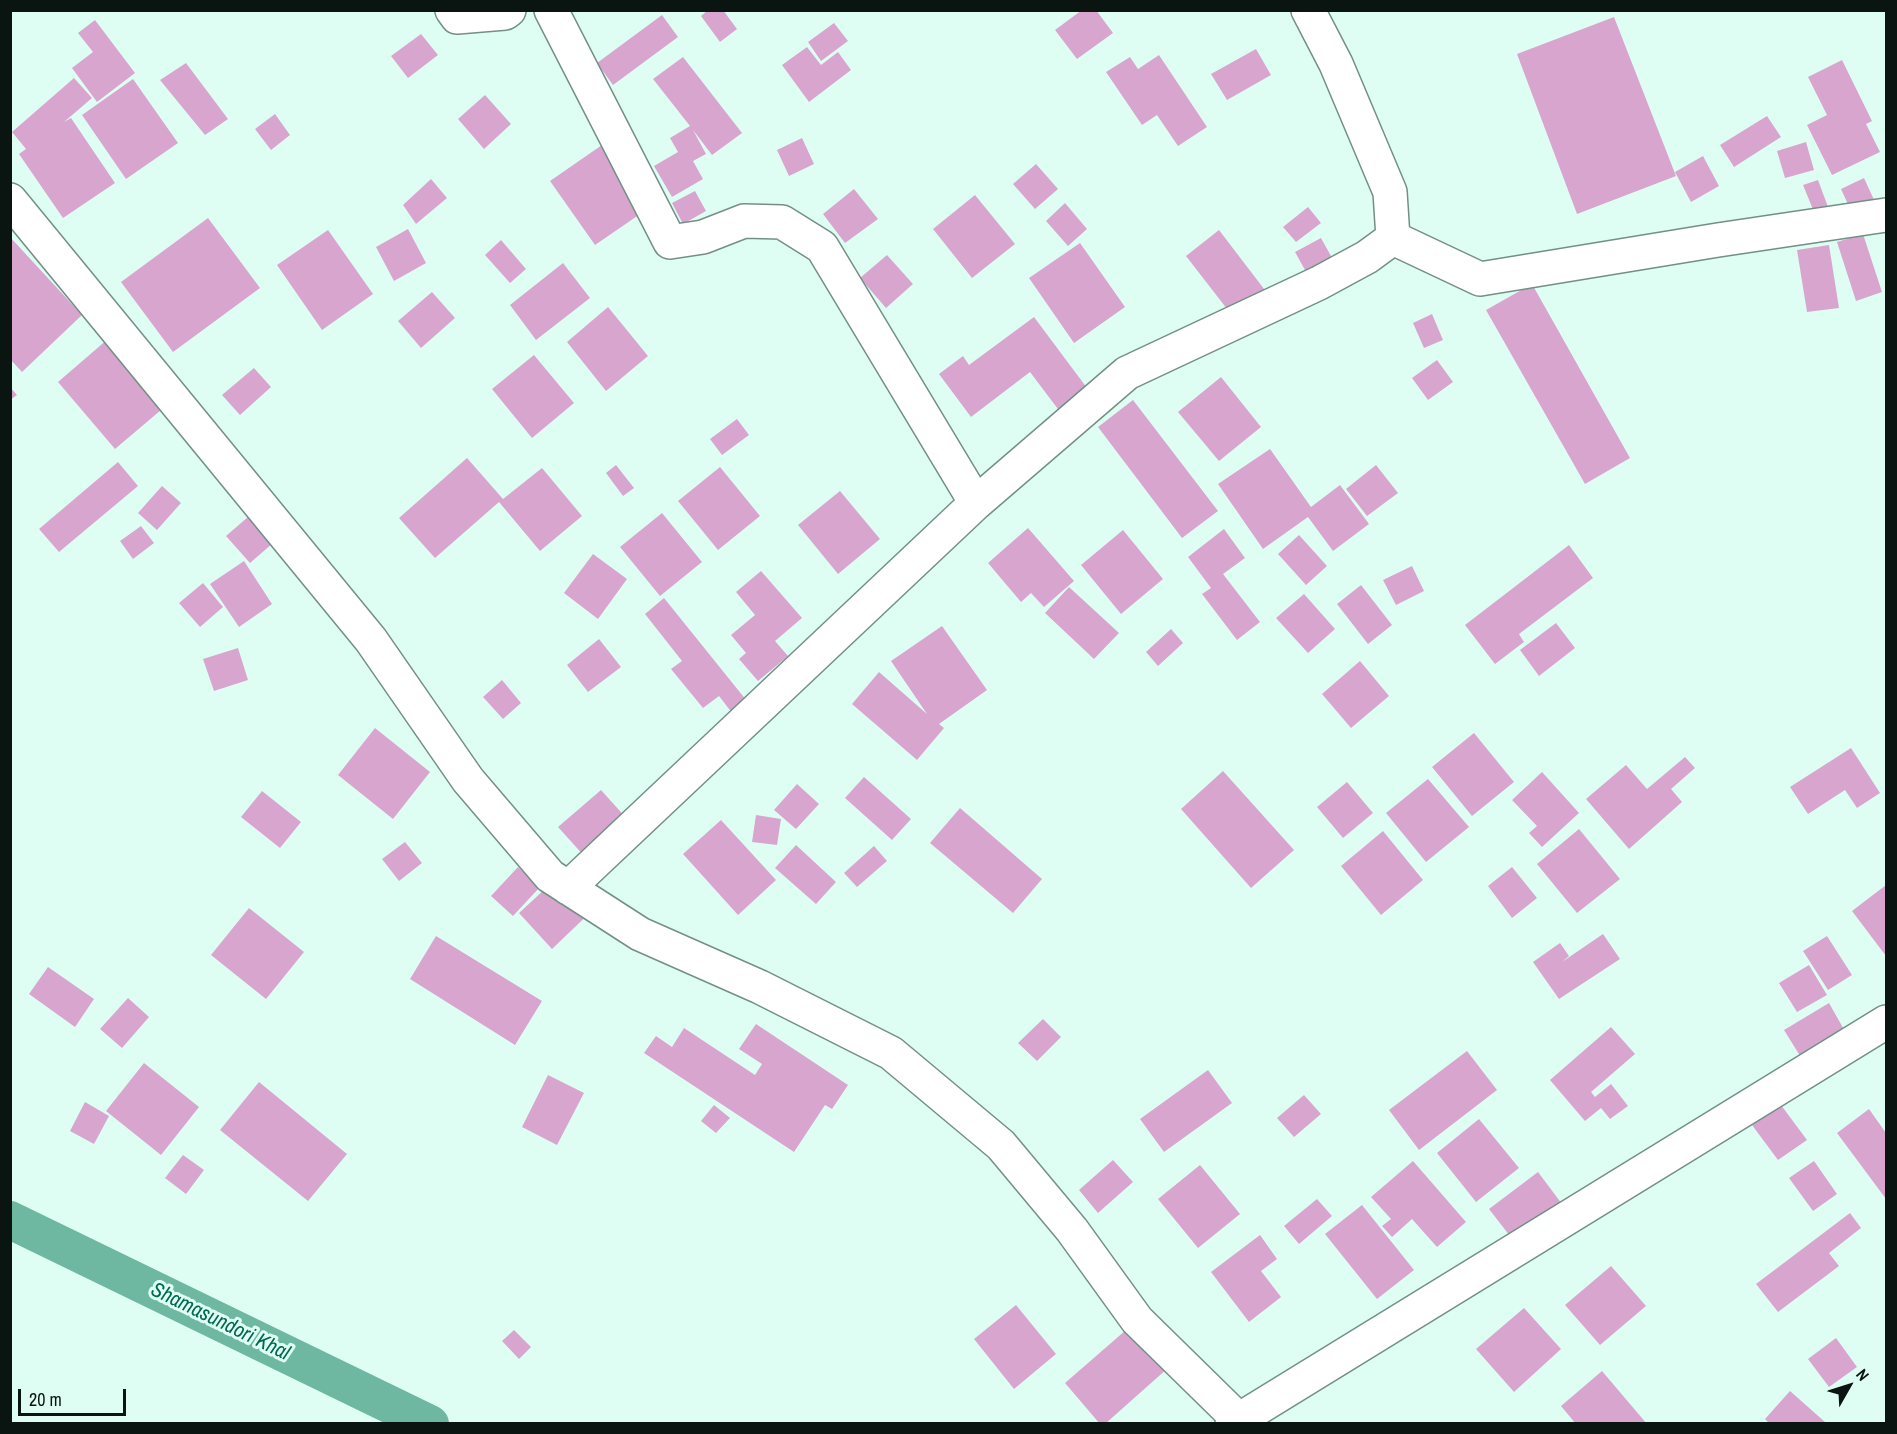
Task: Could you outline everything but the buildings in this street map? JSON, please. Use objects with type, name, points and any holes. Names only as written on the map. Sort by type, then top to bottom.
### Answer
[{"type":"street","points":[[452,10],[456,17],[505,13],[509,10]]},
{"type":"street","points":[[551,10],[670,242],[703,237],[744,221],[782,222],[822,247],[976,503]]},
{"type":"street","points":[[1308,10],[1336,64],[1390,192],[1393,238]]},
{"type":"street","points":[[10,200],[371,640],[468,780],[550,876],[640,933],[760,987],[891,1053],[1000,1145],[1072,1230],[1137,1320],[1235,1422],[1887,1022]]},
{"type":"street","points":[[1393,238],[1480,279],[1887,215]]},
{"type":"street","points":[[568,888],[976,503],[1127,373],[1319,283],[1367,257],[1393,238]]},
{"type":"waterway","name":"Shamasundori Khal","points":[[10,1220],[430,1424]]}]
